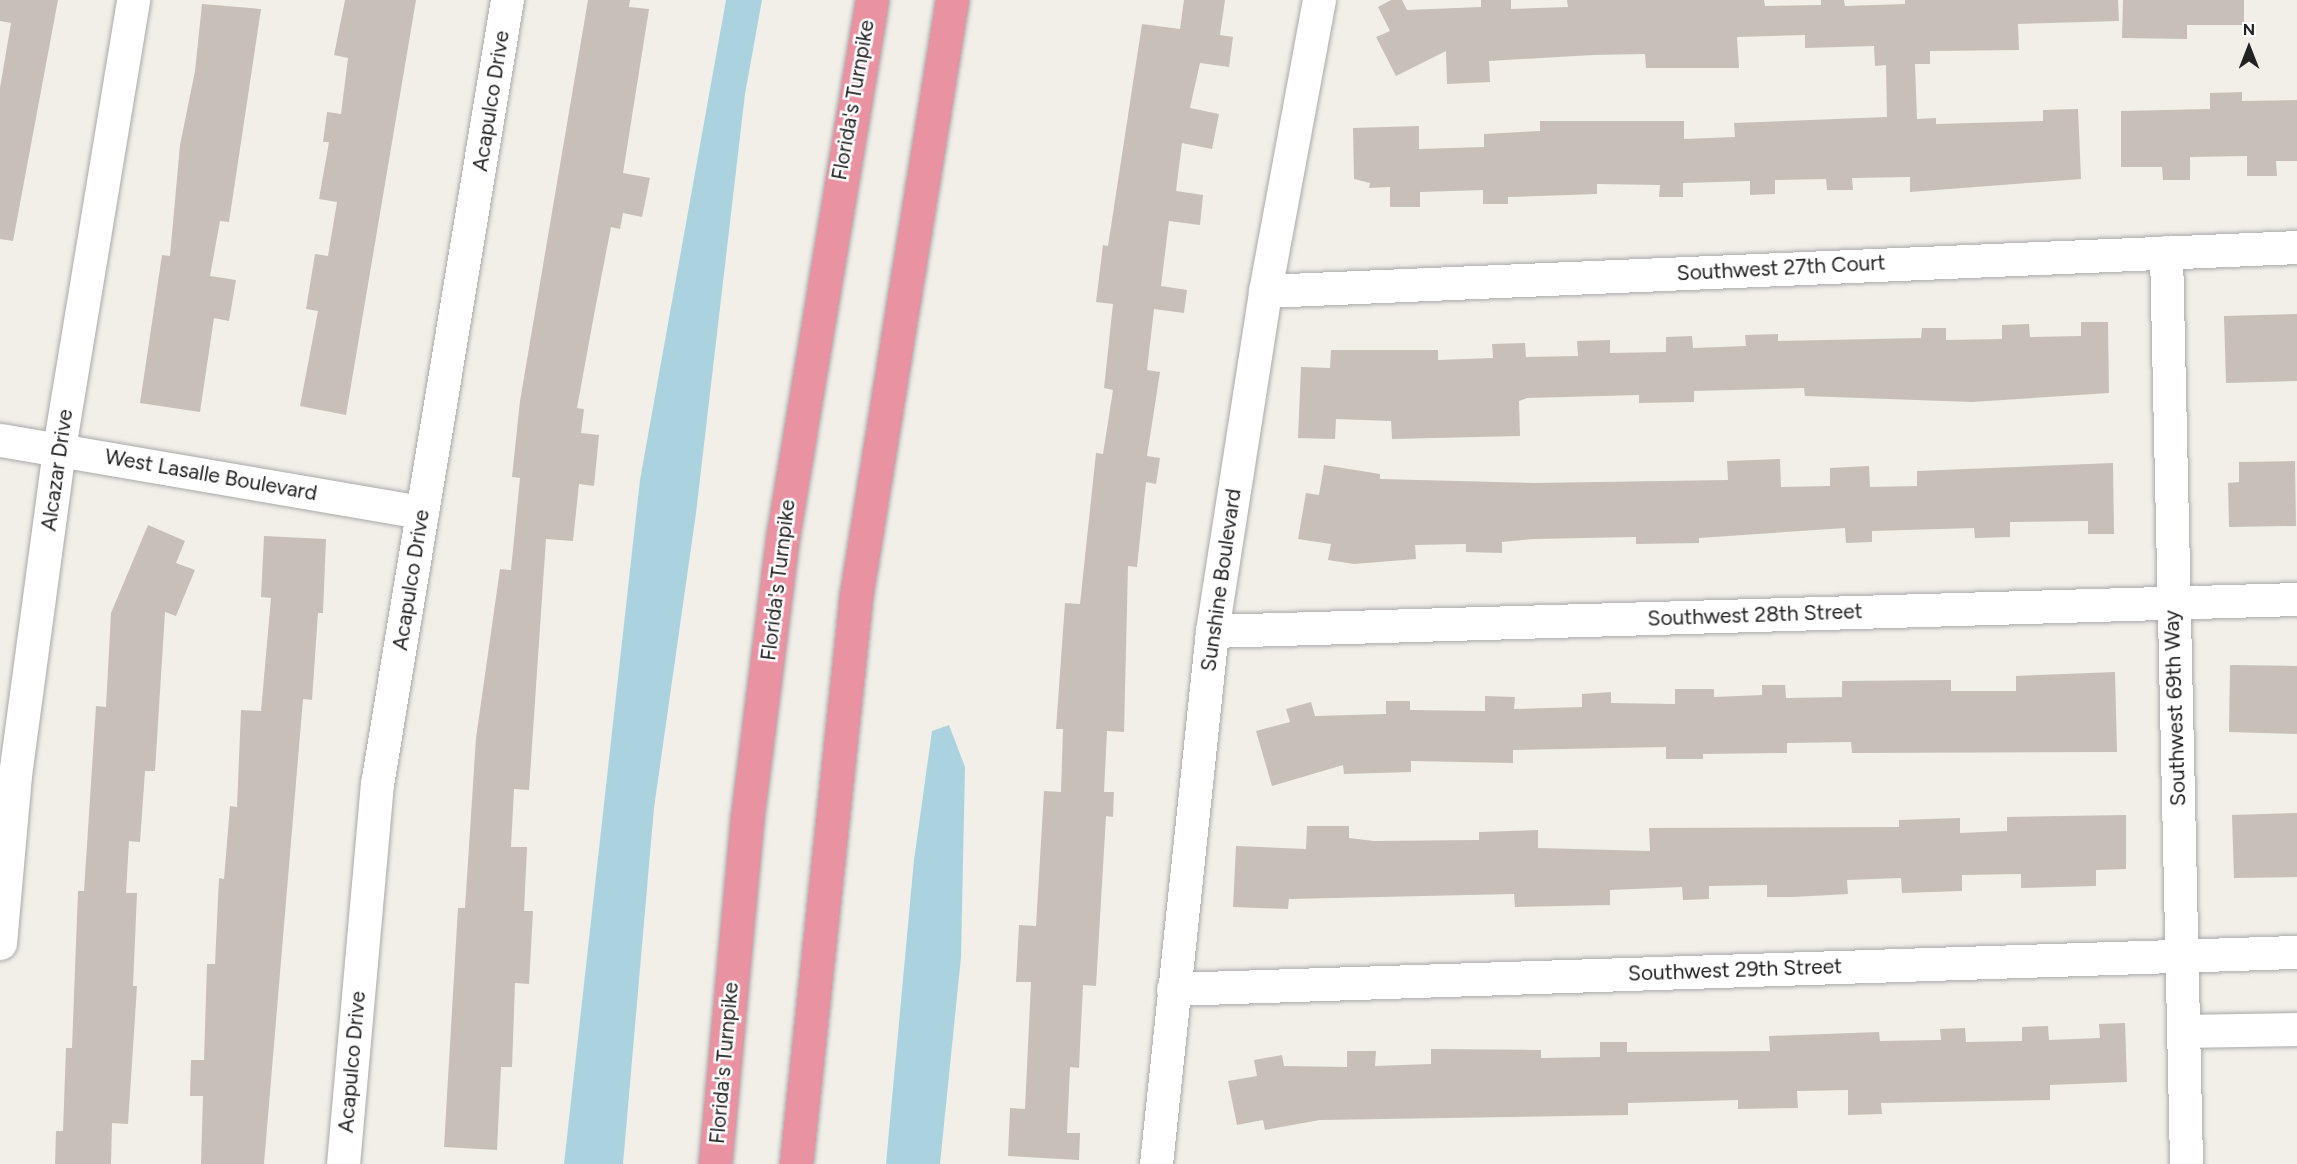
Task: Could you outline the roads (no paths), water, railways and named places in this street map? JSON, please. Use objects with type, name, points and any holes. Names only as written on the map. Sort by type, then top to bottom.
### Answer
[{"type":"highway","name":"Florida's Turnpike","points":[[715,1164],[747,819],[783,535],[872,0]]},
{"type":"highway","points":[[796,1164],[856,596],[952,0]]},
{"type":"street","name":"Alcazar Drive","points":[[0,943],[15,775],[59,448],[133,0]]},
{"type":"street","name":"Acapulco Drive","points":[[343,1164],[377,784],[507,0]]},
{"type":"street","name":"Sunshine Boulevard","points":[[1156,1164],[1212,631],[1265,291],[1318,0]]},
{"type":"street","name":"Southwest 27th Court","points":[[1265,291],[2297,247]]},
{"type":"street","name":"Southwest 69th Way","points":[[2166,252],[2186,1164]]},
{"type":"street","name":"West Lasalle Boulevard","points":[[0,440],[59,448],[422,512]]},
{"type":"street","name":"Southwest 28th Street","points":[[1212,631],[2297,598]]},
{"type":"street","name":"Southwest 29th Street","points":[[1173,989],[2297,952]]},
{"type":"street","points":[[2184,1031],[2297,1029]]},
{"type":"water","points":[[726,0],[762,0],[745,94],[696,513],[654,808],[623,1164],[564,1164],[640,480]]},
{"type":"water","points":[[949,725],[965,767],[961,957],[940,1164],[886,1164],[914,860],[932,731]]}]
